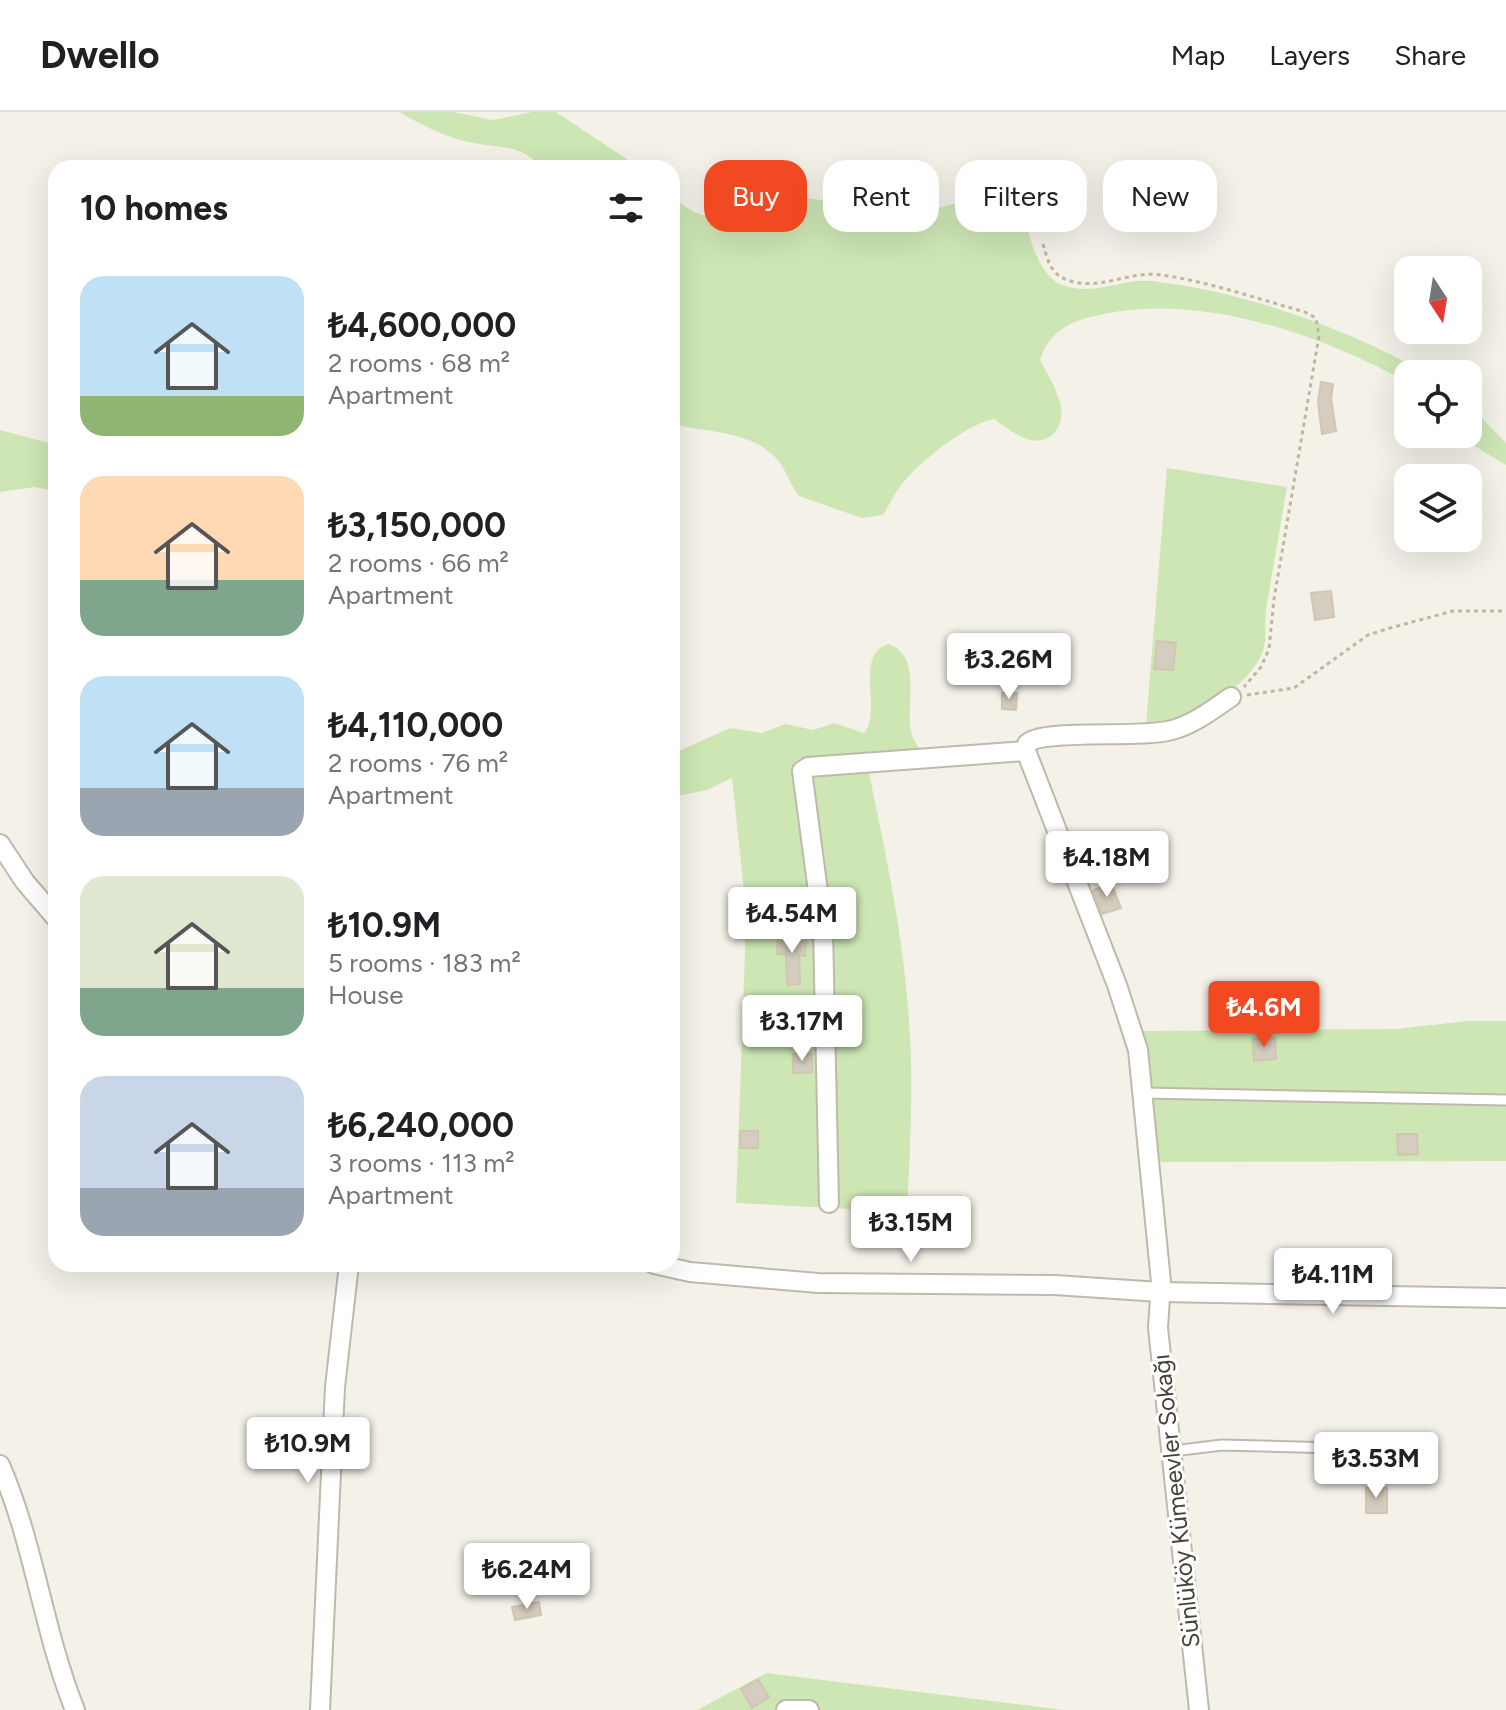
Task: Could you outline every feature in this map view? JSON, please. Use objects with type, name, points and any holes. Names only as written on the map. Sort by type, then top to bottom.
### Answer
[{"type":"street","points":[[829,1203],[823,929],[802,771],[812,767],[1026,751],[1027,744],[1039,736],[1109,736],[1171,730],[1204,716],[1231,697]]},
{"type":"street","name":"Sünlüköy Kümeevler Sokağı","points":[[1026,751],[1126,1009],[1138,1050],[1160,1292],[1158,1328],[1199,1710]]},
{"type":"street","points":[[0,844],[25,882],[48,909]]},
{"type":"street","points":[[680,1268],[770,1281],[881,1285],[1055,1285],[1160,1292],[1506,1298]]},
{"type":"street","points":[[320,1710],[335,1387],[348,1272]]},
{"type":"street","points":[[0,1465],[17,1511],[61,1674],[75,1710]]},
{"type":"street","points":[[786,1710],[809,1710]]},
{"type":"lane","points":[[1143,1093],[1506,1100]]},
{"type":"lane","points":[[1173,1451],[1222,1445],[1414,1450]]},
{"type":"path","points":[[1043,244],[1051,268],[1064,279],[1075,283],[1162,275],[1305,312],[1316,318],[1319,336],[1274,599],[1269,649],[1252,678],[1231,697]]},
{"type":"path","points":[[1231,697],[1294,688],[1358,642],[1390,628],[1453,611],[1506,611]]},
{"type":"green space","points":[[399,112],[453,112],[493,120],[532,112],[556,112],[628,160],[533,160],[518,151],[455,138]]},
{"type":"green space","points":[[807,198],[823,200],[823,232],[939,232],[939,208],[955,204],[955,232],[1029,232],[1045,272],[1062,285],[1085,289],[1152,281],[1187,286],[1294,314],[1402,360],[1394,360],[1394,375],[1300,335],[1221,314],[1181,309],[1142,309],[1093,316],[1056,333],[1040,360],[1061,407],[1060,422],[1053,434],[1042,440],[1027,439],[994,419],[983,422],[942,446],[917,468],[899,488],[883,515],[862,518],[799,496],[777,459],[755,443],[728,434],[680,425],[680,203],[704,215],[704,232],[807,232]]},
{"type":"green space","points":[[1482,418],[1506,443],[1506,465],[1478,448],[1482,448]]},
{"type":"green space","points":[[0,430],[48,443],[48,490],[34,487],[0,492]]},
{"type":"green space","points":[[1167,468],[1287,487],[1260,658],[1239,683],[1210,704],[1178,718],[1146,725]]},
{"type":"green space","points":[[889,644],[906,660],[910,682],[911,732],[919,755],[800,758],[793,769],[868,768],[893,894],[906,990],[911,1093],[907,1212],[736,1203],[745,952],[744,891],[732,778],[707,790],[680,795],[680,750],[730,728],[761,733],[786,724],[813,730],[834,723],[864,733],[871,711],[870,671],[878,650]]},
{"type":"green space","points":[[1467,1021],[1506,1021],[1506,1161],[1159,1162],[1140,1031],[1397,1029]]},
{"type":"green space","points":[[767,1673],[1064,1710],[697,1710]]},
{"type":"building","points":[[1321,382],[1333,384],[1331,398],[1336,431],[1322,434],[1318,402]]},
{"type":"building","points":[[1331,591],[1334,617],[1315,620],[1311,593]]},
{"type":"building","points":[[1157,641],[1176,643],[1173,670],[1154,669]]},
{"type":"building","points":[[1002,693],[1017,693],[1016,710],[1002,709]]},
{"type":"building","points":[[1111,883],[1121,908],[1102,914],[1093,890]]},
{"type":"building","points":[[778,935],[807,936],[805,956],[799,955],[800,984],[787,985],[786,954],[777,954]]},
{"type":"building","points":[[745,1017],[760,1017],[760,1043],[745,1043]]},
{"type":"building","points":[[842,1023],[859,1024],[858,1041],[841,1040]]},
{"type":"building","points":[[1275,1038],[1276,1059],[1254,1061],[1253,1039]]},
{"type":"building","points":[[793,1054],[812,1054],[812,1072],[793,1073]]},
{"type":"building","points":[[740,1131],[758,1131],[758,1148],[740,1148]]},
{"type":"building","points":[[1397,1134],[1417,1134],[1418,1154],[1398,1155]]},
{"type":"building","points":[[1366,1488],[1387,1488],[1387,1513],[1366,1513]]},
{"type":"building","points":[[539,1602],[541,1615],[515,1620],[512,1607]]},
{"type":"building","points":[[758,1679],[769,1697],[752,1708],[741,1689]]}]
